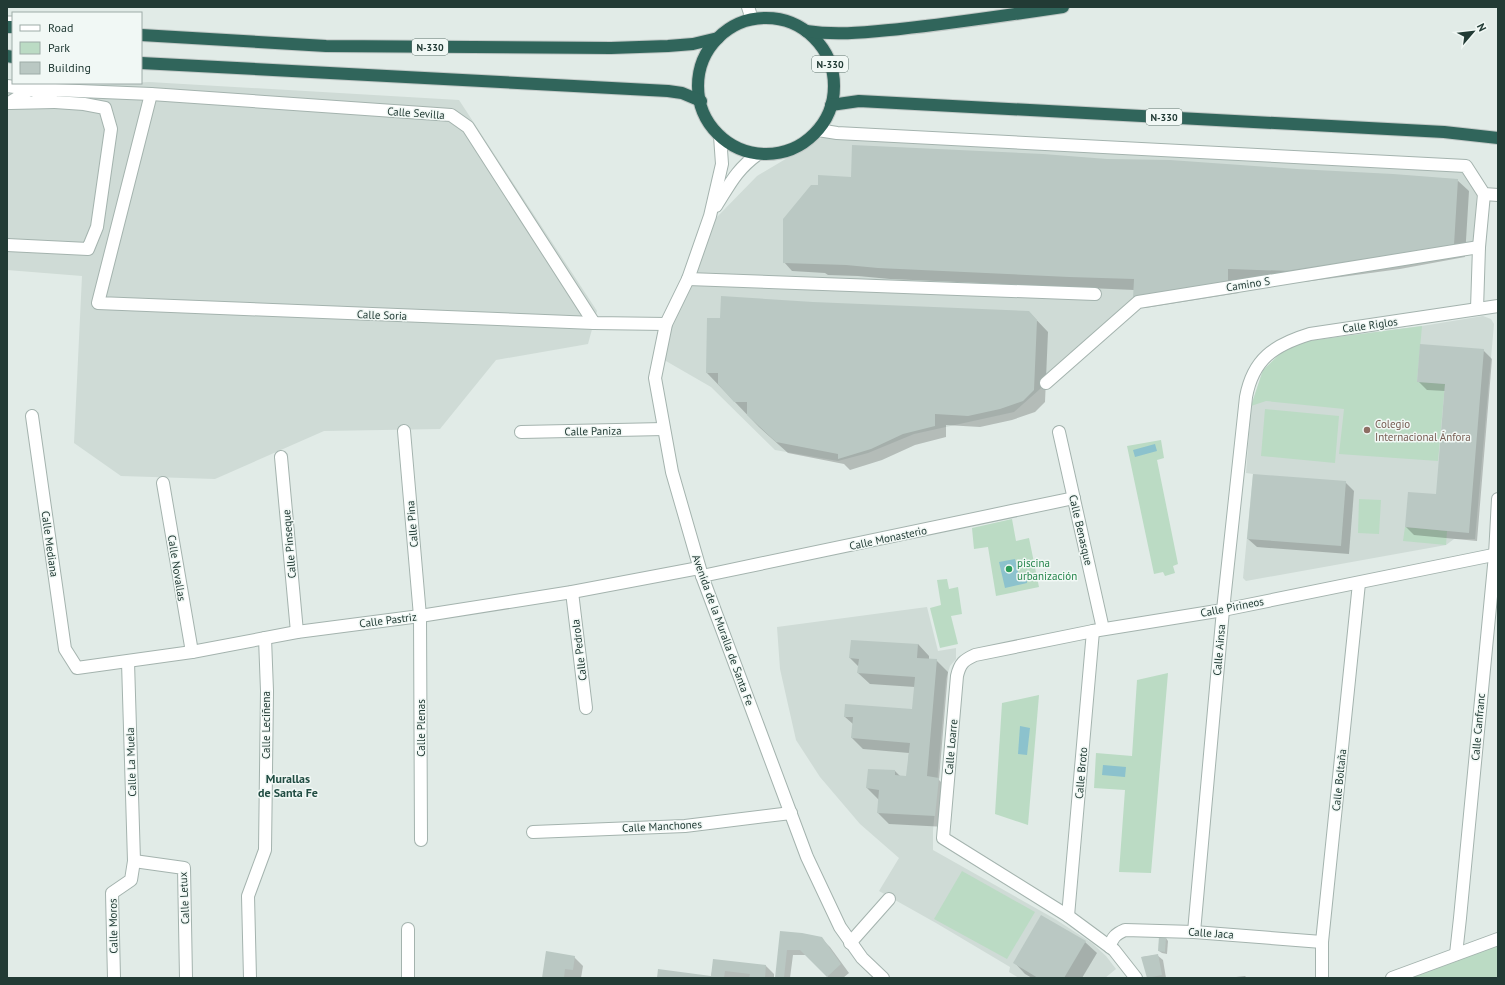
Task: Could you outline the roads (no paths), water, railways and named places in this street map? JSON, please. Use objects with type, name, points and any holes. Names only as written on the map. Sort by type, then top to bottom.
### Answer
[{"type":"highway","name":"N-330","points":[[806,31],[851,34],[927,26],[1063,7]]},
{"type":"highway","name":"N-330","points":[[763,18],[780,20],[796,25],[806,31],[822,48],[832,70],[833,94],[831,105],[818,130],[797,146],[777,152],[758,154],[738,148],[720,136],[708,121],[700,101],[699,88],[701,67],[710,49],[718,38],[739,24],[752,19],[763,18]]},
{"type":"highway","name":"N-330","points":[[142,35],[326,46],[603,48],[693,44],[718,38]]},
{"type":"highway","points":[[142,63],[668,91],[682,93],[700,101]]},
{"type":"highway","name":"N-330","points":[[831,105],[859,101],[1444,132],[1498,138]]},
{"type":"street","points":[[748,7],[752,19]]},
{"type":"street","name":"Calle Sevilla","points":[[7,86],[31,89],[151,94],[451,116],[468,126],[594,323]]},
{"type":"street","points":[[8,103],[31,89],[55,102]]},
{"type":"street","name":"Calle Soria","points":[[151,94],[98,303],[594,323],[666,324]]},
{"type":"street","points":[[7,245],[88,249],[97,226],[111,129],[105,108],[84,104],[55,102],[8,103]]},
{"type":"street","points":[[818,130],[853,134],[1466,166],[1484,194],[1479,247],[1477,309]]},
{"type":"street","name":"Avenida de la Muralla de Santa Fe","points":[[720,136],[722,164],[710,216],[688,279],[666,324],[655,378],[672,472],[700,572],[790,813],[817,878],[840,927],[850,943],[862,958],[883,978]]},
{"type":"street","name":"Avenida de la Muralla de Santa Fe","points":[[710,216],[736,174],[749,160],[758,154]]},
{"type":"street","points":[[1484,194],[1498,195]]},
{"type":"street","name":"Camino S","points":[[1046,383],[1138,302],[1479,247]]},
{"type":"street","points":[[688,279],[1095,294]]},
{"type":"street","name":"Calle Riglos","points":[[1255,371],[1275,348],[1289,340],[1310,334],[1498,306]]},
{"type":"street","name":"Calle Ainsa","points":[[1194,932],[1223,610],[1246,397],[1248,384],[1255,371]]},
{"type":"street","name":"Calle Mediana","points":[[32,416],[65,649],[77,668]]},
{"type":"street","name":"Calle Paniza","points":[[521,432],[664,430]]},
{"type":"street","name":"Calle Pina","points":[[404,432],[420,616]]},
{"type":"street","name":"Calle Benasque","points":[[1059,432],[1074,498],[1098,630]]},
{"type":"street","name":"Calle Pinseque","points":[[281,457],[297,632]]},
{"type":"street","name":"Calle Novallas","points":[[163,484],[192,652]]},
{"type":"street","name":"Calle Monasterio","points":[[700,572],[1074,498]]},
{"type":"street","name":"Calle Canfranc","points":[[1456,954],[1496,554],[1498,499]]},
{"type":"street","name":"Calle Pirineos","points":[[967,659],[975,655],[1098,630],[1223,610],[1496,554]]},
{"type":"street","name":"Calle Pastriz","points":[[77,668],[192,652],[297,632],[420,616],[700,572]]},
{"type":"street","name":"Calle Boltaña","points":[[1322,978],[1322,942],[1359,583]]},
{"type":"street","name":"Calle Pedrola","points":[[572,592],[586,708]]},
{"type":"street","name":"Calle Plenas","points":[[420,616],[421,840]]},
{"type":"street","name":"Calle Broto","points":[[1068,916],[1098,630]]},
{"type":"street","name":"Calle Leciñena","points":[[250,978],[248,896],[265,850],[267,691],[265,638]]},
{"type":"street","name":"Calle Loarre","points":[[967,659],[960,665],[957,676],[943,838],[1068,916]]},
{"type":"street","name":"Calle La Muela","points":[[128,662],[134,861]]},
{"type":"street","name":"Calle Manchones","points":[[533,832],[685,826],[790,813]]},
{"type":"street","name":"Calle Moros","points":[[114,978],[112,893],[131,880],[134,861]]},
{"type":"street","name":"Calle Letux","points":[[134,861],[184,868],[186,978]]},
{"type":"street","points":[[850,943],[889,899]]},
{"type":"street","points":[[1068,916],[1114,950],[1136,978]]},
{"type":"street","points":[[408,929],[408,978]]},
{"type":"street","name":"Calle Jaca","points":[[1110,947],[1111,940],[1116,934],[1125,930],[1194,932],[1322,942]]},
{"type":"street","points":[[1392,978],[1498,939]]},
{"type":"water","points":[[1155,444],[1157,451],[1135,457],[1133,450]]},
{"type":"water","name":"piscina urbanización","points":[[1015,559],[1019,576],[1026,575],[1027,583],[1005,588],[999,562]]},
{"type":"water","points":[[1020,726],[1030,728],[1027,755],[1018,754]]},
{"type":"water","points":[[1103,765],[1126,767],[1125,777],[1102,775]]},
{"type":"place","name":"Colegio Internacional Ánfora","points":[[1367,430]]},
{"type":"place","name":"piscina urbanización","points":[[1009,569]]},
{"type":"district","name":"Murallas de Santa Fe","points":[[288,785]]}]
